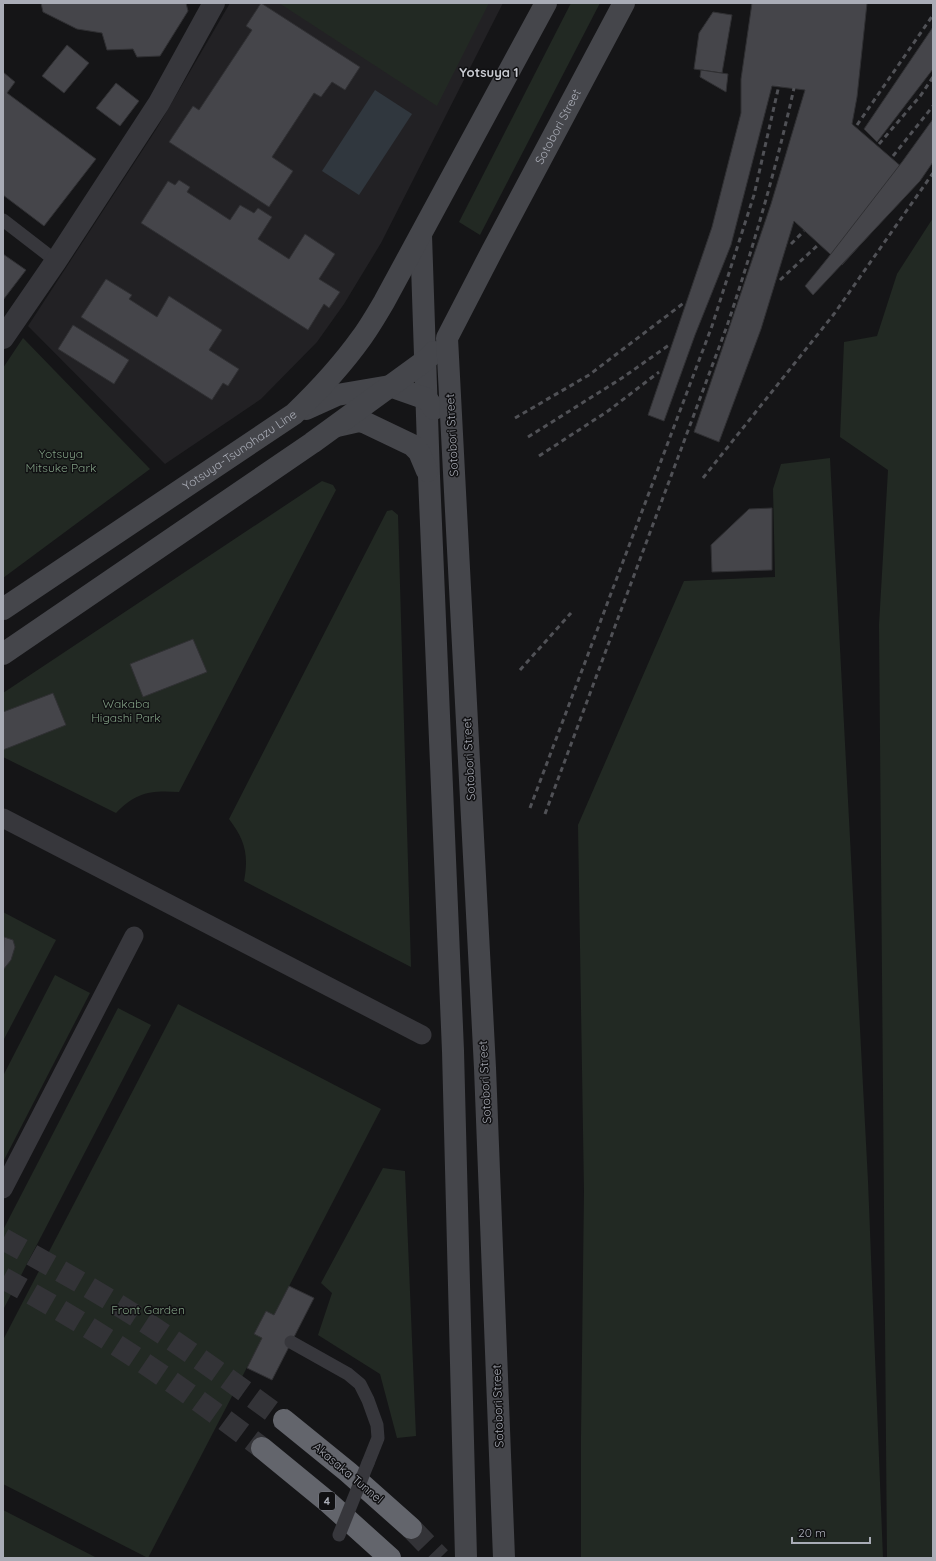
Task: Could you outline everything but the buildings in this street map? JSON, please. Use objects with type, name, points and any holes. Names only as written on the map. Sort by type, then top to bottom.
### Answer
[{"type":"highway","name":"Akasaka Tunnel","points":[[284,1420],[348,1472],[411,1528]]},
{"type":"highway","name":"4","points":[[262,1448],[329,1503],[390,1558]]},
{"type":"main road","points":[[421,235],[546,3]]},
{"type":"main road","name":"Sotobori Street","points":[[504,1558],[485,1068],[448,338],[492,251],[624,3]]},
{"type":"main road","name":"Sotobori Street","points":[[421,235],[429,476],[453,1059],[466,1558]]},
{"type":"main road","name":"Yotsuya-Tsunohazu Line","points":[[3,609],[294,414],[319,390],[363,336],[421,235]]},
{"type":"main road","points":[[3,654],[333,427],[426,360],[448,338]]},
{"type":"main road","points":[[294,414],[337,395],[390,386],[427,399],[452,435]]},
{"type":"main road","points":[[333,427],[359,421],[412,445],[419,452],[429,476]]},
{"type":"street","points":[[3,338],[56,261],[159,103],[214,3]]},
{"type":"street","points":[[3,818],[422,1035]]},
{"type":"street","points":[[3,1189],[134,936]]},
{"type":"lane","points":[[3,220],[56,261]]},
{"type":"lane","points":[[291,1342],[348,1374],[360,1384],[368,1400],[377,1425],[378,1438],[339,1535]]},
{"type":"shaded area","points":[[230,3],[503,3],[381,243],[344,304],[317,342],[261,399],[165,464],[28,326],[157,128]]},
{"type":"shaded area","points":[[375,90],[412,114],[359,195],[322,171]]},
{"type":"green space","points":[[279,3],[489,3],[437,106]]},
{"type":"green space","points":[[571,3],[600,3],[480,235],[459,222]]},
{"type":"green space","points":[[933,218],[933,1558],[887,1558],[879,625],[888,470],[840,437],[844,342],[877,336],[897,274]]},
{"type":"green space","name":"Yotsuya Mitsuke Park","points":[[23,338],[150,469],[3,578],[3,368]]},
{"type":"green space","points":[[830,458],[868,1181],[883,1558],[581,1558],[584,1191],[578,825],[684,581],[775,577],[773,489],[781,464]]},
{"type":"green space","name":"Wakaba Higashi Park","points":[[322,481],[333,485],[336,490],[179,792],[160,791],[144,794],[130,801],[116,813],[3,757],[3,693]]},
{"type":"green space","points":[[392,510],[398,515],[411,967],[244,881],[246,855],[239,834],[229,819],[387,511]]},
{"type":"green space","points":[[3,912],[56,940],[3,1041]]},
{"type":"green space","points":[[55,975],[90,993],[3,1162],[3,1076]]},
{"type":"green space","name":"Front Garden","points":[[178,1004],[381,1109],[148,1558],[3,1484],[3,1340]]},
{"type":"green space","points":[[118,1008],[151,1025],[3,1310],[3,1230]]},
{"type":"green space","points":[[383,1168],[405,1171],[416,1436],[397,1438],[380,1374],[318,1335],[332,1293],[321,1283]]},
{"type":"green space","points":[[3,1510],[97,1558],[3,1558]]},
{"type":"tunnel","points":[[3,1239],[76,1280],[165,1335],[284,1420]]},
{"type":"tunnel","points":[[3,1278],[104,1337],[168,1379],[262,1448]]},
{"type":"tunnel","points":[[411,1528],[440,1558]]},
{"type":"railway","points":[[857,125],[933,15]]},
{"type":"railway","points":[[879,144],[921,95],[933,77]]},
{"type":"railway","points":[[530,808],[712,326],[754,195],[779,85]]},
{"type":"railway","points":[[545,814],[727,326],[764,208],[794,88]]},
{"type":"railway","points":[[893,156],[933,106]]},
{"type":"railway","points":[[703,478],[834,314],[933,173]]},
{"type":"railway","points":[[791,244],[804,231]]},
{"type":"railway","points":[[780,280],[818,245]]},
{"type":"railway","points":[[515,418],[589,375],[685,302]]},
{"type":"railway","points":[[528,437],[622,378],[669,345]]},
{"type":"railway","points":[[539,456],[608,411],[659,372]]},
{"type":"railway","points":[[520,670],[571,613]]},
{"type":"district","name":"Yotsuya 1","points":[[489,72]]}]
